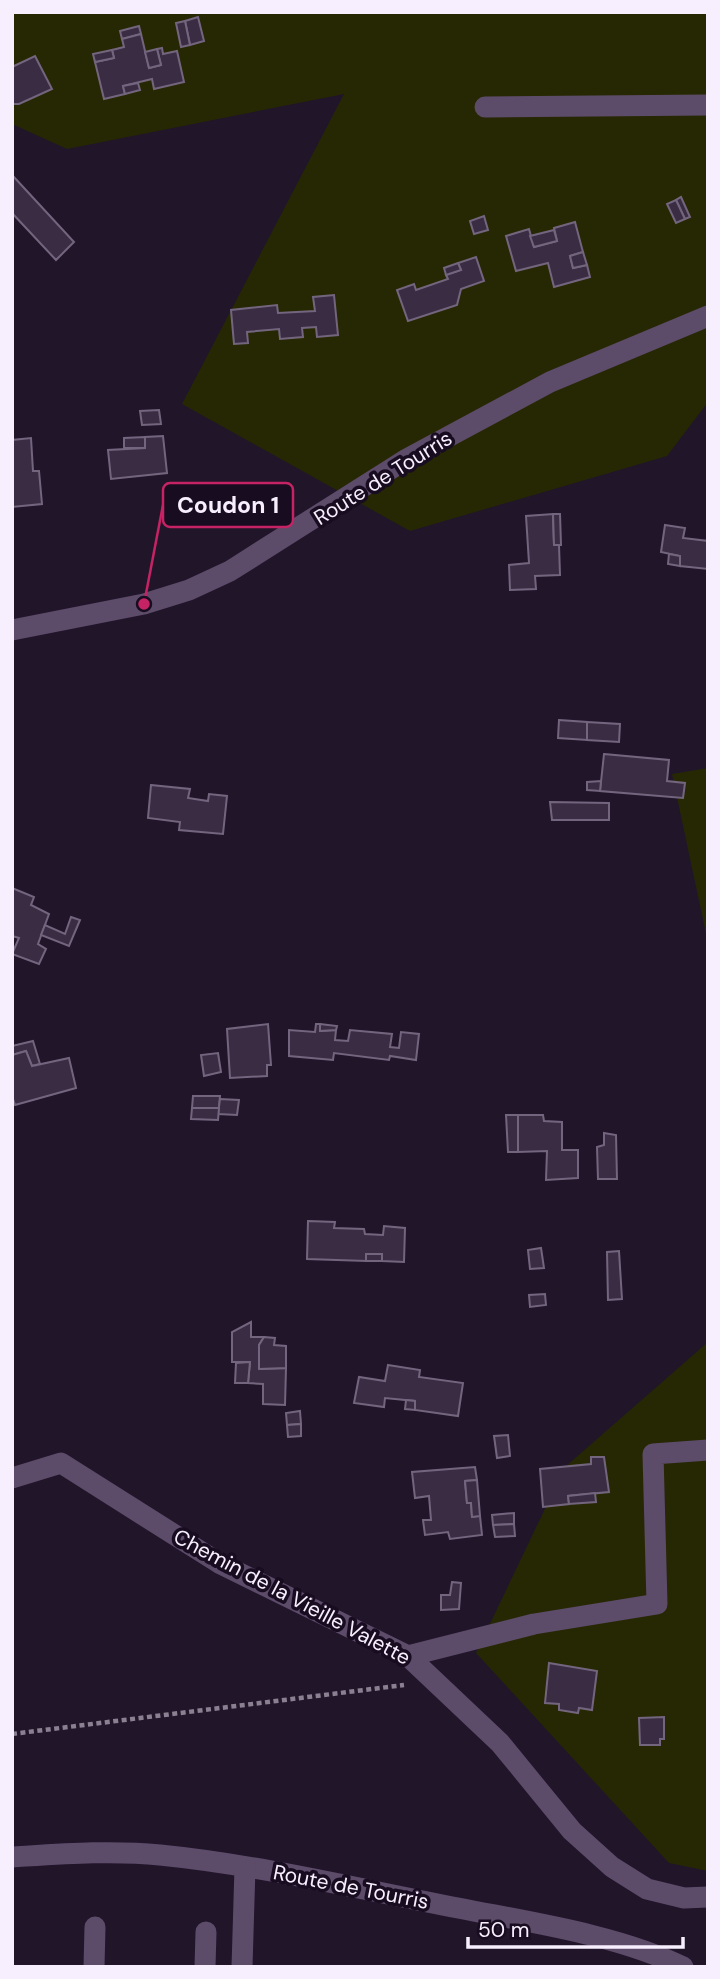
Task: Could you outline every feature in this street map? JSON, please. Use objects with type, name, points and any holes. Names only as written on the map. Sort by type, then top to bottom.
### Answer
[{"type":"street","points":[[485,107],[708,105]]},
{"type":"street","name":"Route de Tourris","points":[[12,630],[144,604],[189,590],[230,571],[405,460],[550,382],[708,316]]},
{"type":"street","points":[[408,1656],[534,1624],[657,1604],[653,1454],[708,1451]]},
{"type":"street","name":"Chemin de la Vieille Valette","points":[[12,1478],[61,1463],[219,1563],[408,1656],[500,1743],[572,1831],[612,1867],[647,1889],[684,1898],[708,1897]]},
{"type":"street","name":"Route de Tourris","points":[[12,1857],[74,1853],[158,1855],[245,1867],[522,1921],[624,1945],[683,1967]]},
{"type":"street","points":[[242,1967],[245,1867]]},
{"type":"street","points":[[94,1967],[95,1927]]},
{"type":"street","points":[[205,1967],[206,1932]]},
{"type":"path","points":[[12,1734],[435,1681]]},
{"type":"green space","points":[[12,12],[708,12],[708,402],[667,456],[410,531],[182,404],[344,94],[67,149],[12,124]]},
{"type":"green space","points":[[708,768],[708,943],[672,774]]},
{"type":"green space","points":[[708,1342],[708,1871],[669,1863],[476,1653],[565,1467]]},
{"type":"building","points":[[198,17],[204,41],[190,45],[185,21]]},
{"type":"building","points":[[185,21],[190,45],[181,47],[176,23]]},
{"type":"building","points":[[139,26],[141,34],[122,39],[120,31]]},
{"type":"building","points":[[141,34],[149,68],[161,65],[157,49],[162,48],[163,54],[177,51],[184,82],[154,89],[152,79],[123,86],[125,94],[104,99],[95,62],[114,58],[112,50],[124,47],[122,39]]},
{"type":"building","points":[[157,49],[161,65],[149,68],[145,52]]},
{"type":"building","points":[[112,50],[114,58],[95,62],[93,54]]},
{"type":"building","points":[[35,56],[52,89],[19,104],[12,104],[12,67]]},
{"type":"building","points":[[138,83],[140,90],[125,94],[123,86]]},
{"type":"building","points":[[13,176],[74,242],[56,260],[12,213]]},
{"type":"building","points":[[681,197],[690,217],[685,219],[676,200]]},
{"type":"building","points":[[676,200],[685,219],[676,223],[667,204]]},
{"type":"building","points":[[484,216],[488,230],[474,234],[470,221]]},
{"type":"building","points":[[575,222],[583,252],[570,256],[573,268],[587,265],[590,277],[554,287],[548,263],[516,271],[506,236],[529,229],[534,247],[557,241],[554,228]]},
{"type":"building","points":[[554,230],[557,241],[534,247],[530,236]]},
{"type":"building","points":[[583,252],[587,265],[573,268],[570,256]]},
{"type":"building","points":[[476,257],[484,281],[461,289],[457,305],[408,321],[397,290],[414,284],[416,290],[448,279],[446,275],[461,270],[458,263]]},
{"type":"building","points":[[458,263],[461,270],[446,275],[444,268]]},
{"type":"building","points":[[334,295],[338,335],[317,337],[316,327],[302,328],[303,337],[280,339],[279,329],[247,332],[248,343],[234,344],[231,310],[277,305],[278,313],[315,311],[313,297]]},
{"type":"building","points":[[159,410],[161,424],[142,425],[140,411]]},
{"type":"building","points":[[163,436],[167,473],[111,479],[108,450],[145,448],[145,437]]},
{"type":"building","points":[[145,437],[145,448],[124,448],[124,438]]},
{"type":"building","points":[[31,438],[33,471],[39,471],[42,504],[12,507],[12,440]]},
{"type":"building","points":[[553,514],[554,545],[559,545],[560,575],[535,576],[536,589],[510,590],[509,565],[529,563],[526,516]]},
{"type":"building","points":[[553,514],[560,514],[561,545],[554,545]]},
{"type":"building","points":[[665,525],[685,528],[683,538],[708,541],[708,569],[680,566],[680,556],[661,552]]},
{"type":"building","points":[[669,554],[680,556],[680,566],[668,564]]},
{"type":"building","points":[[559,720],[587,722],[587,740],[558,738]]},
{"type":"building","points":[[587,722],[620,724],[619,742],[587,740]]},
{"type":"building","points":[[604,754],[669,760],[667,781],[685,783],[683,798],[600,791]]},
{"type":"building","points":[[601,781],[600,791],[587,790],[587,782]]},
{"type":"building","points":[[151,785],[190,789],[188,798],[208,801],[209,794],[227,796],[223,834],[179,830],[180,822],[148,818]]},
{"type":"building","points":[[550,802],[609,803],[609,820],[552,820]]},
{"type":"building","points":[[12,888],[34,897],[31,905],[49,914],[38,944],[46,949],[39,964],[12,954],[19,938],[12,936]]},
{"type":"building","points":[[71,917],[80,920],[69,946],[41,935],[45,925],[65,934]]},
{"type":"building","points":[[268,1024],[271,1065],[267,1065],[267,1076],[230,1078],[227,1029]]},
{"type":"building","points":[[316,1024],[320,1024],[320,1031],[336,1030],[335,1040],[348,1041],[350,1030],[392,1034],[390,1047],[399,1048],[401,1032],[419,1034],[416,1060],[390,1056],[389,1060],[334,1053],[333,1060],[289,1056],[289,1030],[315,1032]]},
{"type":"building","points":[[320,1024],[337,1026],[336,1030],[320,1031]]},
{"type":"building","points":[[33,1041],[40,1064],[32,1066],[26,1051],[12,1055],[12,1046]]},
{"type":"building","points":[[26,1051],[32,1066],[69,1058],[76,1088],[15,1105],[12,1096],[12,1055]]},
{"type":"building","points":[[218,1053],[221,1072],[204,1076],[201,1055]]},
{"type":"building","points":[[193,1096],[220,1096],[219,1108],[192,1108]]},
{"type":"building","points":[[220,1099],[239,1100],[237,1115],[218,1114]]},
{"type":"building","points":[[192,1108],[219,1108],[218,1120],[191,1119]]},
{"type":"building","points":[[506,1115],[518,1115],[518,1152],[508,1152]]},
{"type":"building","points":[[518,1115],[543,1115],[544,1121],[562,1122],[562,1150],[578,1150],[578,1178],[546,1180],[547,1151],[518,1152]]},
{"type":"building","points":[[604,1133],[616,1135],[617,1179],[598,1179],[597,1147],[604,1145]]},
{"type":"building","points":[[308,1221],[335,1222],[334,1228],[364,1229],[365,1234],[383,1235],[384,1226],[405,1228],[404,1262],[382,1261],[382,1254],[366,1254],[366,1261],[307,1259]]},
{"type":"building","points":[[541,1248],[544,1268],[530,1269],[528,1250]]},
{"type":"building","points":[[619,1251],[622,1299],[608,1300],[607,1252]]},
{"type":"building","points":[[366,1254],[382,1254],[382,1261],[366,1261]]},
{"type":"building","points":[[545,1294],[546,1305],[530,1307],[529,1295]]},
{"type":"building","points":[[251,1322],[251,1337],[264,1337],[259,1345],[259,1369],[286,1368],[285,1405],[263,1404],[263,1384],[248,1383],[250,1362],[232,1362],[232,1332]]},
{"type":"building","points":[[264,1337],[275,1338],[274,1345],[286,1346],[286,1368],[259,1369],[259,1345]]},
{"type":"building","points":[[250,1362],[248,1383],[235,1383],[236,1363]]},
{"type":"building","points":[[388,1365],[420,1370],[419,1377],[463,1383],[458,1416],[415,1410],[415,1401],[385,1398],[384,1407],[354,1403],[359,1377],[385,1381]]},
{"type":"building","points":[[406,1400],[415,1401],[415,1410],[405,1409]]},
{"type":"building","points":[[300,1411],[301,1424],[287,1425],[286,1413]]},
{"type":"building","points":[[301,1424],[301,1436],[288,1437],[287,1425]]},
{"type":"building","points":[[508,1435],[510,1456],[497,1458],[494,1436]]},
{"type":"building","points":[[591,1457],[604,1457],[609,1492],[568,1496],[569,1504],[543,1507],[540,1469],[591,1464]]},
{"type":"building","points":[[475,1467],[477,1480],[465,1481],[467,1503],[471,1503],[472,1517],[480,1516],[482,1535],[450,1539],[448,1532],[425,1535],[423,1520],[431,1520],[429,1496],[415,1498],[412,1472]]},
{"type":"building","points":[[477,1480],[480,1516],[472,1517],[471,1503],[467,1503],[465,1481]]},
{"type":"building","points":[[595,1493],[596,1502],[569,1504],[568,1496]]},
{"type":"building","points":[[514,1513],[514,1524],[493,1525],[492,1515]]},
{"type":"building","points":[[514,1524],[515,1536],[495,1537],[493,1525]]},
{"type":"building","points":[[452,1582],[461,1583],[459,1609],[441,1610],[441,1595],[450,1595]]},
{"type":"building","points":[[549,1663],[597,1671],[592,1710],[579,1708],[578,1713],[559,1710],[559,1704],[545,1703]]},
{"type":"building","points":[[664,1717],[664,1739],[660,1739],[660,1745],[640,1745],[639,1718]]},
{"type":"place","name":"Coudon 1","points":[[144,604]]}]
